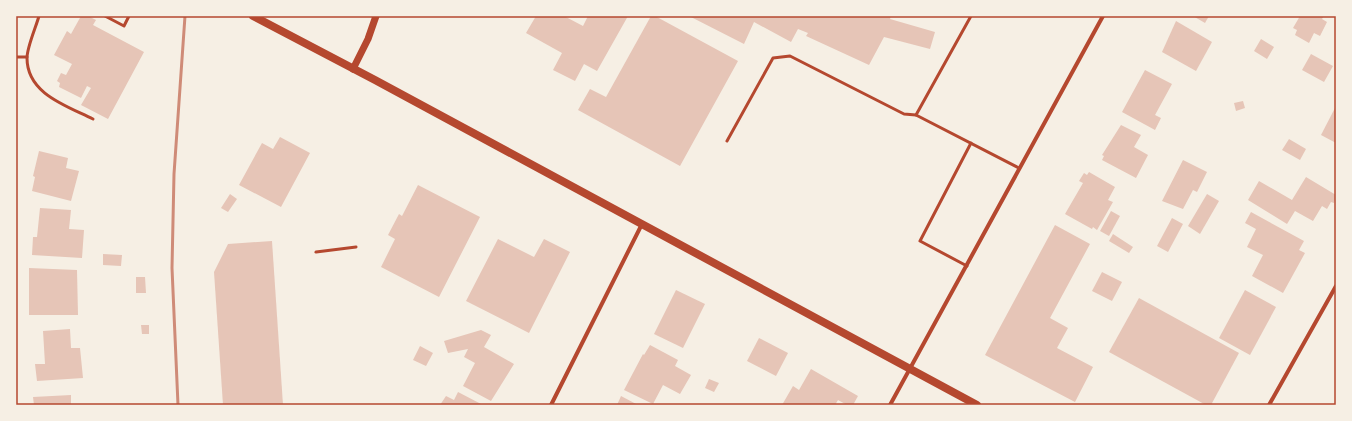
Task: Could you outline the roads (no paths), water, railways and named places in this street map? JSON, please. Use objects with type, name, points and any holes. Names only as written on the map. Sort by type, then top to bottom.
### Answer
[{"type":"main road","points":[[253,16],[977,405]]},
{"type":"street","points":[[353,69],[368,39],[376,16]]},
{"type":"street","points":[[890,405],[1103,16]]},
{"type":"street","points":[[550,405],[642,224]]},
{"type":"street","points":[[1269,405],[1336,286]]},
{"type":"lane","points":[[39,16],[27,57],[30,74],[36,86],[49,97],[93,119]]},
{"type":"lane","points":[[104,16],[124,26],[129,16]]},
{"type":"lane","points":[[916,114],[971,16]]},
{"type":"lane","points":[[727,141],[773,58],[790,56],[904,114],[916,114],[1019,168]]},
{"type":"lane","points":[[16,57],[27,57]]},
{"type":"lane","points":[[966,266],[920,241],[971,142]]},
{"type":"lane","points":[[316,252],[356,247]]},
{"type":"railway","points":[[178,405],[172,268],[174,174],[185,16]]}]
